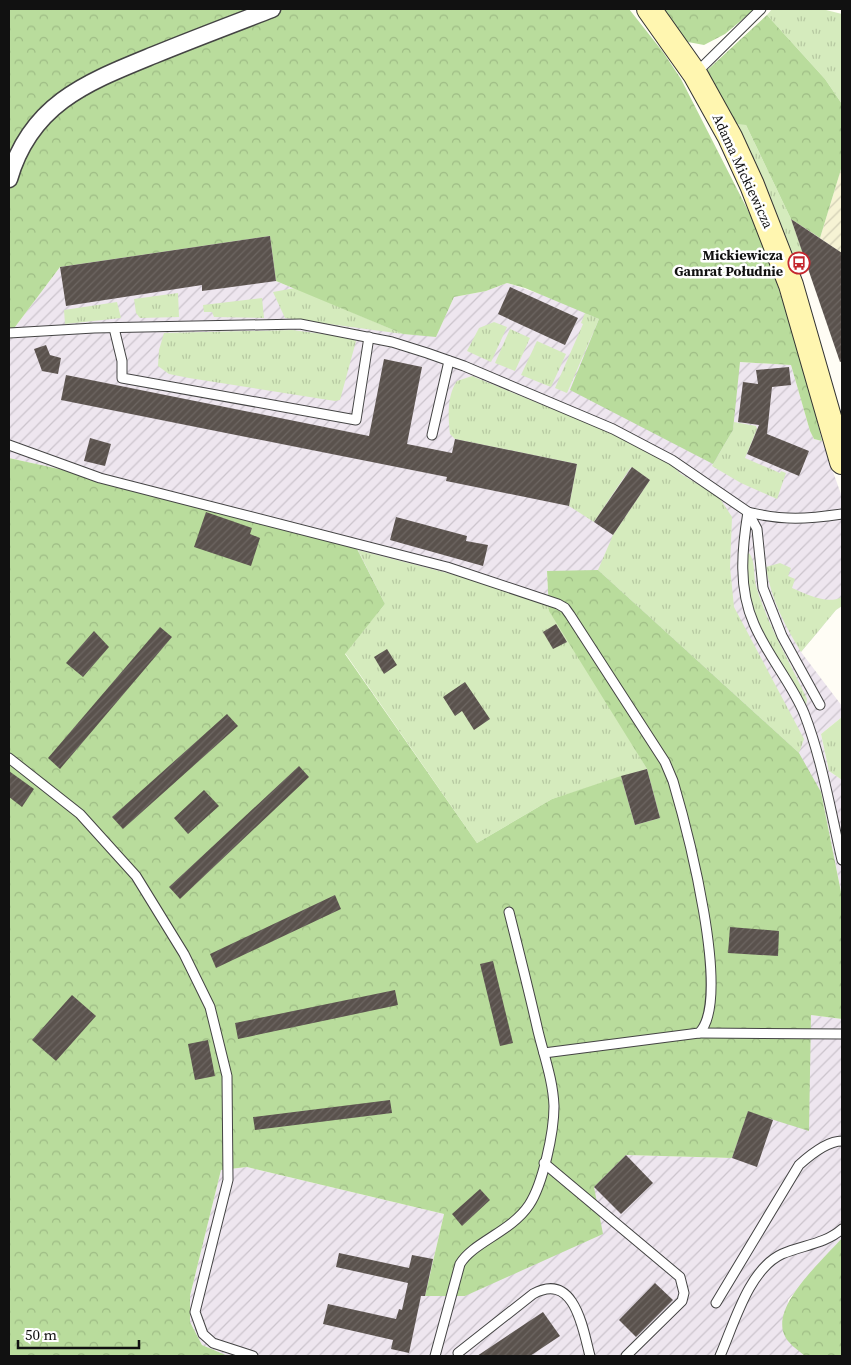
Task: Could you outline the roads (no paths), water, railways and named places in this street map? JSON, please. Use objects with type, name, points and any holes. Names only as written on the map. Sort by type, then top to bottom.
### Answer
[{"type":"street","points":[[9,179],[16,157],[33,129],[50,109],[70,94],[120,69],[272,9]]},
{"type":"street","name":"Adama Mickiewicza","points":[[649,9],[695,74],[730,137],[752,185],[788,276],[842,462]]},
{"type":"lane","points":[[695,74],[761,9]]},
{"type":"lane","points":[[9,333],[114,328],[300,324],[369,337],[449,361],[614,429],[672,460],[748,512],[778,519],[795,520],[842,514]]},
{"type":"lane","points":[[114,328],[122,361],[122,378],[356,420],[369,337]]},
{"type":"lane","points":[[432,435],[449,361]]},
{"type":"lane","points":[[9,445],[100,478],[447,567],[565,608],[665,762],[672,781],[705,920],[710,964],[708,1019],[699,1033]]},
{"type":"lane","points":[[748,512],[757,529],[763,588],[782,636],[820,705]]},
{"type":"lane","points":[[748,512],[742,563],[746,602],[754,624],[803,712],[827,794],[842,860]]},
{"type":"lane","points":[[9,758],[80,814],[136,876],[184,954],[210,1007],[227,1076],[228,1180],[195,1312],[202,1334],[213,1343],[252,1356]]},
{"type":"lane","points":[[434,1356],[460,1264],[464,1256],[505,1230],[522,1215],[530,1203],[544,1164],[553,1120],[554,1106],[551,1082],[509,912]]},
{"type":"lane","points":[[544,1053],[699,1033],[842,1034]]},
{"type":"lane","points":[[716,1303],[800,1165],[812,1154],[834,1142],[842,1141]]},
{"type":"lane","points":[[544,1164],[680,1278],[684,1293],[682,1301],[626,1356]]},
{"type":"lane","points":[[720,1356],[748,1292],[763,1268],[782,1254],[822,1241],[842,1229]]},
{"type":"lane","points":[[458,1353],[533,1294],[548,1289],[564,1294],[572,1300],[578,1310],[590,1356]]},
{"type":"place","name":"Mickiewicza Gamrat Południe","points":[[799,263]]}]
